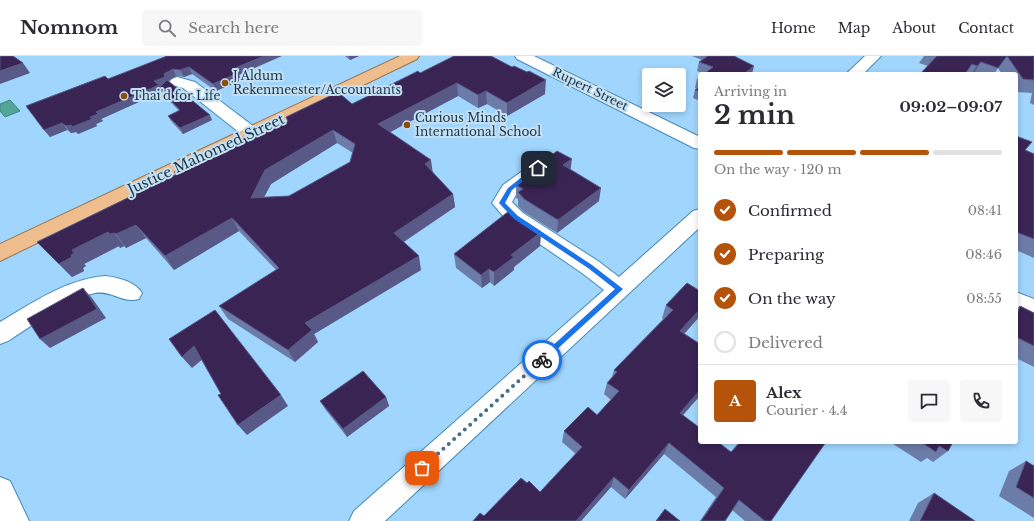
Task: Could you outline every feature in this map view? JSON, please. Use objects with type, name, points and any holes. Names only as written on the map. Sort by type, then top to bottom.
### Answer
[{"type":"main road","name":"Justice Mahomed Street","points":[[0,252],[412,56]]},
{"type":"street","name":"Rupert Street","points":[[522,56],[698,143]]},
{"type":"street","points":[[856,72],[874,56]]},
{"type":"street","points":[[177,82],[189,85],[251,133]]},
{"type":"street","points":[[538,168],[510,189],[502,203],[516,218],[590,267],[619,289]]},
{"type":"street","points":[[364,521],[698,218]]},
{"type":"street","points":[[0,334],[58,300],[84,288],[104,284],[118,286],[131,293]]},
{"type":"street","points":[[1018,302],[1034,310]]},
{"type":"street","points":[[0,491],[14,521]]},
{"type":"shaded area","points":[[10,100],[20,111],[5,117],[0,111],[0,104]]},
{"type":"building","points":[[0,56],[13,56],[23,63],[0,71]]},
{"type":"building","points":[[167,56],[264,56],[233,69],[238,73],[213,84],[189,67],[180,70],[173,69],[164,74],[165,77],[154,81],[159,85],[96,112],[98,114],[90,117],[92,119],[72,127],[71,125],[66,126],[62,123],[44,130],[26,106],[105,76],[108,79]]},
{"type":"building","points":[[454,56],[491,56],[512,67],[514,66],[527,72],[529,71],[546,80],[507,103],[486,91],[478,95],[457,83],[378,124],[431,160],[425,164],[453,194],[394,233],[419,256],[305,323],[312,330],[288,350],[219,306],[279,268],[232,218],[165,256],[136,225],[116,234],[110,234],[108,232],[72,250],[74,253],[71,255],[72,257],[59,264],[37,242],[177,174],[174,172],[252,135],[255,137],[288,121],[286,117],[338,92],[352,104],[418,71],[420,73]],"holes":[[[333,130],[355,144],[350,162],[289,196],[251,198],[265,170]]]},
{"type":"building","points":[[708,56],[734,56],[754,66],[746,72],[707,72],[713,67],[699,62]]},
{"type":"building","points":[[937,56],[1007,56],[998,68],[981,62],[977,66],[972,64],[966,72],[922,72]]},
{"type":"building","points":[[1007,56],[1034,56],[1034,80],[1023,79]]},
{"type":"building","points":[[167,80],[210,115],[180,128],[168,116],[180,110],[159,88]]},
{"type":"building","points":[[1018,137],[1032,142],[1025,150],[1034,154],[1034,239],[1018,233]]},
{"type":"building","points":[[557,151],[572,159],[563,165],[601,188],[558,220],[524,199],[518,192],[523,189],[516,185],[518,181]]},
{"type":"building","points":[[509,211],[541,232],[511,255],[514,257],[494,272],[489,269],[481,275],[454,254]]},
{"type":"building","points":[[687,283],[698,290],[698,311],[680,331],[698,343],[698,392],[680,413],[698,426],[698,444],[721,444],[731,452],[738,444],[825,444],[771,521],[765,521],[739,500],[725,521],[701,521],[724,488],[669,443],[629,490],[614,477],[576,521],[473,521],[480,513],[484,516],[521,478],[527,483],[529,481],[540,492],[582,447],[564,431],[588,407],[597,415],[619,391],[607,383],[617,372],[614,370],[673,310],[666,305]]},
{"type":"building","points":[[83,288],[97,309],[40,339],[27,319]]},
{"type":"building","points":[[1020,306],[1034,313],[1034,346],[1018,338],[1018,312]]},
{"type":"building","points":[[215,310],[281,395],[238,425],[218,395],[221,394],[194,346],[182,357],[169,339]]},
{"type":"building","points":[[363,371],[386,397],[343,429],[320,401]]},
{"type":"building","points":[[924,444],[952,444],[948,451],[939,446],[936,452]]},
{"type":"building","points":[[1026,461],[1034,466],[1034,498],[1016,487]]},
{"type":"building","points":[[934,493],[975,521],[920,521]]},
{"type":"building","points":[[665,509],[680,521],[656,521]]},
{"type":"way so far","points":[[422,468],[542,360]]},
{"type":"place","name":"J Aldum Rekenmeester/Accountants","points":[[225,83]]},
{"type":"place","name":"Thai'd for Life","points":[[124,96]]},
{"type":"place","name":"Curious Minds International School","points":[[407,125]]},
{"type":"route","points":[[538,168],[510,189],[502,203],[516,218],[590,267],[619,289],[542,360]]}]
